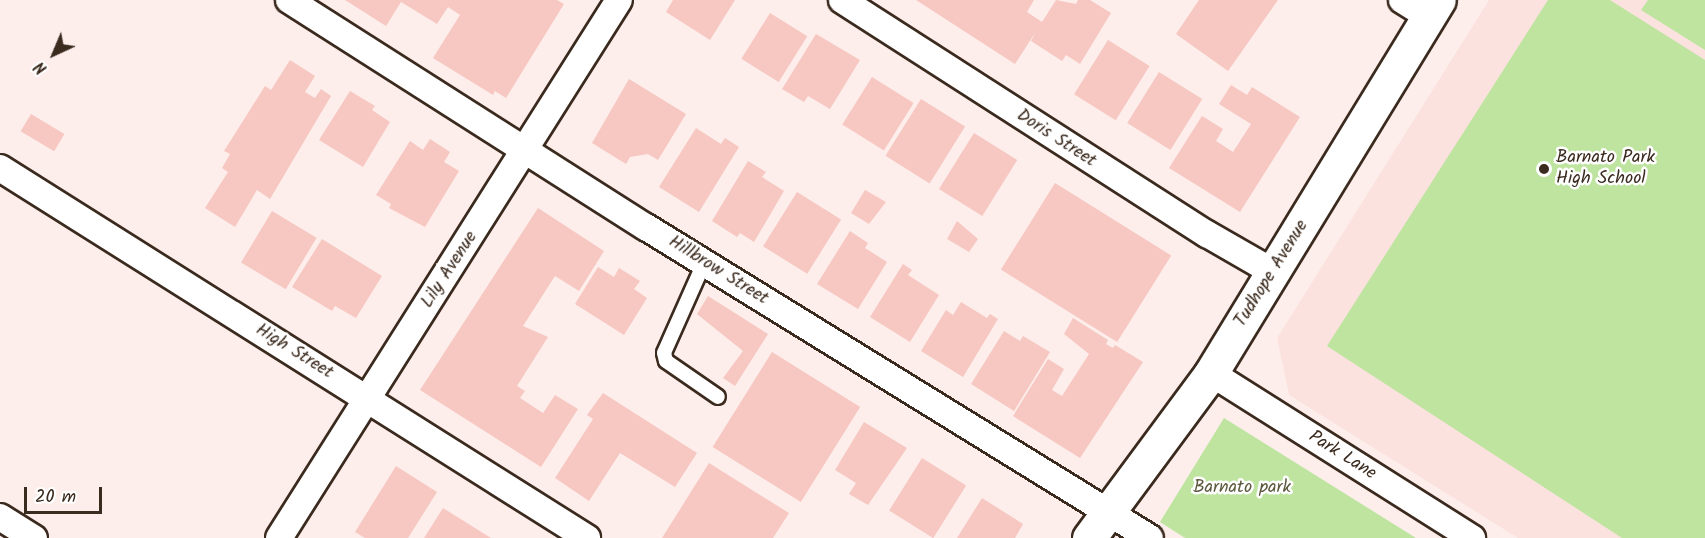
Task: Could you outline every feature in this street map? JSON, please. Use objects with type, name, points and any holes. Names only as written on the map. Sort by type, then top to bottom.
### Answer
[{"type":"street","name":"Hillbrow Street","points":[[289,0],[704,263],[1150,538]]},
{"type":"street","name":"Lily Avenue","points":[[279,538],[528,150],[619,0]]},
{"type":"street","name":"Doris Street","points":[[842,0],[1186,222],[1273,272]]},
{"type":"street","points":[[1402,0],[1434,9]]},
{"type":"street","name":"Tudhope Avenue","points":[[1089,538],[1211,373],[1434,9]]},
{"type":"street","name":"High Street","points":[[0,168],[587,538]]},
{"type":"street","name":"Park Lane","points":[[1211,373],[1472,538]]},
{"type":"street","points":[[0,517],[34,538]]},
{"type":"lane","points":[[704,263],[664,353],[666,362],[718,397]]},
{"type":"shaded area","name":"Barnato Park High School","points":[[1489,0],[1705,0],[1705,538],[1518,538],[1289,395],[1277,338]]},
{"type":"green space","name":"Barnato Park High School","points":[[1548,0],[1610,0],[1705,60],[1705,538],[1622,538],[1327,346]]},
{"type":"green space","points":[[1648,0],[1705,0],[1705,50],[1641,10]]},
{"type":"green space","name":"Barnato park","points":[[1224,418],[1416,538],[1185,538],[1160,522]]},
{"type":"building","points":[[345,0],[557,0],[564,4],[506,98],[495,91],[493,95],[433,58],[460,15],[448,7],[437,24],[401,2],[386,26]]},
{"type":"building","points":[[673,0],[735,0],[710,40],[666,12]]},
{"type":"building","points":[[916,0],[1034,0],[1027,12],[1042,22],[1056,0],[1076,4],[1078,0],[1090,0],[1111,13],[1080,64],[1066,55],[1062,61],[1031,41],[1035,33],[1015,64]]},
{"type":"building","points":[[1199,0],[1278,0],[1228,71],[1176,34]]},
{"type":"building","points":[[770,13],[807,36],[779,82],[741,59]]},
{"type":"building","points":[[816,34],[860,60],[830,109],[808,96],[804,102],[782,89]]},
{"type":"building","points":[[1108,40],[1150,66],[1116,120],[1074,94]]},
{"type":"building","points":[[290,60],[315,76],[305,92],[315,98],[321,89],[331,96],[270,199],[257,190],[235,227],[205,208],[228,172],[222,168],[230,154],[224,151],[265,86],[271,90]]},
{"type":"building","points":[[1159,72],[1202,99],[1170,150],[1127,123]]},
{"type":"building","points":[[872,77],[914,103],[884,150],[842,124]]},
{"type":"building","points":[[629,79],[686,114],[658,160],[648,154],[630,157],[626,164],[592,143]]},
{"type":"building","points":[[1231,85],[1247,95],[1252,87],[1300,117],[1240,212],[1169,168],[1202,116],[1223,129],[1216,141],[1233,152],[1251,124],[1219,104]]},
{"type":"building","points":[[350,91],[375,106],[372,110],[390,122],[363,167],[319,140]]},
{"type":"building","points":[[921,99],[965,127],[930,183],[885,156]]},
{"type":"building","points":[[31,114],[64,134],[54,151],[21,131]]},
{"type":"building","points":[[696,128],[721,144],[725,138],[739,147],[699,212],[659,187]]},
{"type":"building","points":[[974,133],[1017,160],[982,216],[939,189]]},
{"type":"building","points":[[430,139],[450,152],[444,162],[459,171],[425,227],[389,208],[391,204],[376,195],[410,141],[423,150]]},
{"type":"building","points":[[748,161],[766,172],[762,177],[784,191],[754,242],[740,233],[737,237],[712,221]]},
{"type":"building","points":[[1055,183],[1171,256],[1117,342],[1001,270]]},
{"type":"building","points":[[865,190],[886,202],[869,224],[851,213]]},
{"type":"building","points":[[797,192],[841,220],[807,274],[763,246]]},
{"type":"building","points":[[538,208],[604,251],[579,291],[555,276],[523,326],[548,337],[517,386],[525,391],[520,398],[543,413],[555,395],[578,409],[541,467],[420,390]]},
{"type":"building","points":[[272,211],[317,238],[286,289],[241,262]]},
{"type":"building","points":[[957,221],[978,239],[969,252],[947,239]]},
{"type":"building","points":[[850,231],[868,243],[865,248],[887,262],[858,309],[817,284]]},
{"type":"building","points":[[322,239],[382,276],[356,318],[335,306],[332,311],[292,287]]},
{"type":"building","points":[[903,264],[912,270],[908,275],[939,295],[910,342],[870,317]]},
{"type":"building","points":[[598,267],[614,277],[619,268],[640,281],[634,289],[647,298],[624,335],[575,304]]},
{"type":"building","points":[[708,296],[768,334],[735,386],[723,378],[743,351],[697,314]]},
{"type":"building","points":[[961,302],[987,318],[990,314],[998,319],[963,377],[921,351],[946,310],[953,315]]},
{"type":"building","points":[[1073,318],[1108,340],[1106,344],[1113,348],[1115,345],[1143,362],[1080,458],[1013,416],[1048,359],[1064,369],[1052,390],[1062,396],[1089,354],[1064,334]]},
{"type":"building","points":[[1004,331],[1020,341],[1023,336],[1050,352],[1014,411],[971,384]]},
{"type":"building","points":[[772,352],[860,407],[801,502],[713,447]]},
{"type":"building","points":[[603,393],[697,453],[675,487],[620,453],[589,501],[555,478],[593,419],[587,415]]},
{"type":"building","points":[[864,422],[907,448],[868,505],[849,494],[856,483],[835,470]]},
{"type":"building","points":[[922,458],[966,486],[933,538],[889,511]]},
{"type":"building","points":[[709,463],[789,513],[773,538],[662,538]]},
{"type":"building","points":[[396,466],[437,492],[408,538],[365,538],[355,532]]},
{"type":"building","points":[[982,498],[1023,524],[1015,538],[957,538]]},
{"type":"building","points":[[443,508],[491,538],[424,538]]},
{"type":"place","name":"Barnato Park High School","points":[[1544,169]]}]
